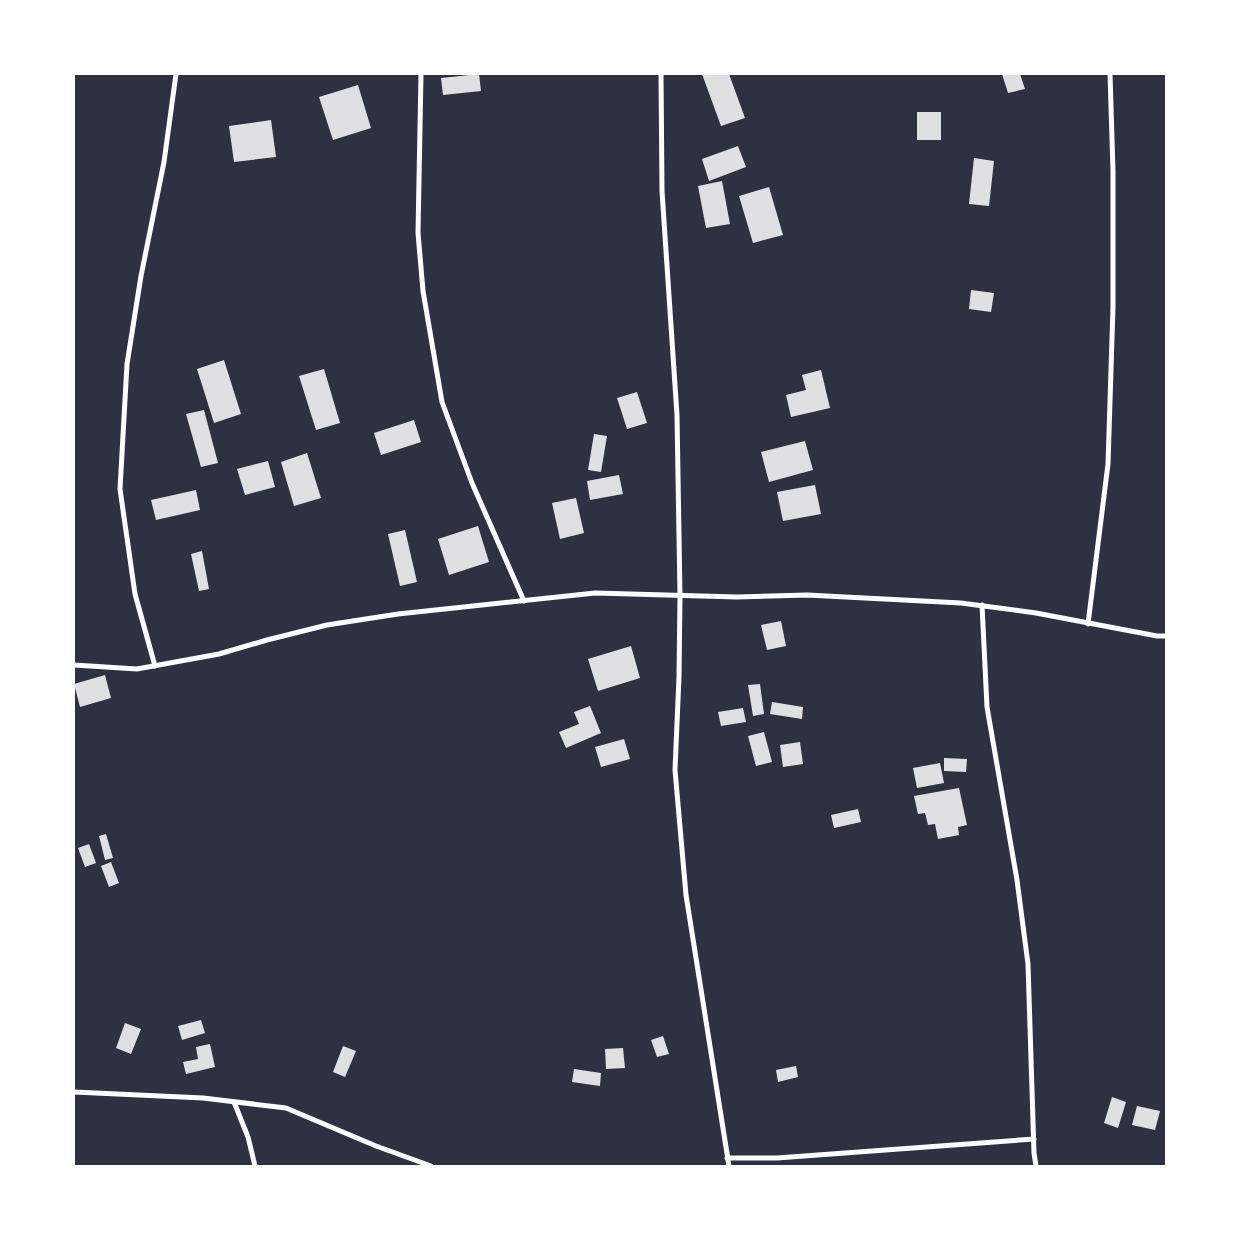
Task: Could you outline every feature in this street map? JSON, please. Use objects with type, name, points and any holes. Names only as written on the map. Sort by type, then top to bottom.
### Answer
[{"type":"street","points":[[155,666],[135,594],[120,489],[127,364],[141,276],[164,162],[176,74]]},
{"type":"street","points":[[421,74],[418,233],[423,291],[442,402],[472,483],[524,601]]},
{"type":"street","points":[[661,74],[662,191],[678,415],[680,596],[675,770],[686,895],[729,1166]]},
{"type":"street","points":[[1088,624],[1108,464],[1113,307],[1113,171],[1110,74]]},
{"type":"street","points":[[74,665],[137,669],[219,654],[327,624],[398,614],[595,593],[680,596],[807,595],[961,603],[1036,613],[1088,624],[1166,636]]},
{"type":"street","points":[[982,605],[987,707],[1017,880],[1028,964],[1036,1166]]},
{"type":"street","points":[[74,1092],[203,1098],[286,1108],[376,1146],[431,1166]]},
{"type":"street","points":[[234,1102],[248,1136],[255,1166]]},
{"type":"street","points":[[727,1158],[777,1158],[1034,1139]]},
{"type":"building","points":[[479,74],[481,91],[443,95],[441,78]]},
{"type":"building","points":[[702,74],[729,74],[745,118],[721,126]]},
{"type":"building","points":[[1002,74],[1020,74],[1025,89],[1008,93]]},
{"type":"building","points":[[358,85],[371,128],[333,140],[319,97]]},
{"type":"building","points":[[917,112],[941,112],[941,140],[917,140]]},
{"type":"building","points":[[271,120],[276,157],[234,162],[229,126]]},
{"type":"building","points":[[738,146],[746,167],[709,181],[702,159]]},
{"type":"building","points":[[974,158],[994,161],[989,206],[969,204]]},
{"type":"building","points":[[722,181],[730,224],[706,228],[698,186]]},
{"type":"building","points":[[769,187],[783,235],[753,243],[739,196]]},
{"type":"building","points":[[971,290],[994,293],[991,312],[969,309]]},
{"type":"building","points":[[224,360],[241,414],[214,423],[197,369]]},
{"type":"building","points":[[324,369],[340,423],[316,430],[299,376]]},
{"type":"building","points":[[821,370],[830,408],[791,417],[786,395],[806,390],[802,375]]},
{"type":"building","points":[[637,392],[647,423],[627,429],[617,398]]},
{"type":"building","points":[[204,410],[218,463],[201,467],[186,414]]},
{"type":"building","points":[[414,420],[421,442],[381,455],[374,433]]},
{"type":"building","points":[[594,434],[607,436],[601,472],[588,470]]},
{"type":"building","points":[[805,441],[813,470],[769,482],[761,452]]},
{"type":"building","points":[[307,453],[321,498],[294,506],[281,462]]},
{"type":"building","points":[[268,461],[275,487],[245,495],[237,469]]},
{"type":"building","points":[[619,475],[623,494],[590,500],[587,481]]},
{"type":"building","points":[[815,485],[821,514],[783,521],[777,492]]},
{"type":"building","points":[[196,490],[200,510],[156,520],[151,500]]},
{"type":"building","points":[[576,498],[584,533],[560,539],[552,503]]},
{"type":"building","points":[[478,526],[489,562],[449,575],[438,539]]},
{"type":"building","points":[[405,530],[417,582],[400,586],[388,534]]},
{"type":"building","points":[[202,551],[209,589],[199,591],[191,554]]},
{"type":"building","points":[[781,621],[786,646],[767,650],[761,625]]},
{"type":"building","points":[[631,646],[640,678],[598,691],[588,659]]},
{"type":"building","points":[[105,675],[111,698],[80,707],[74,684]]},
{"type":"building","points":[[760,684],[764,714],[753,716],[748,685]]},
{"type":"building","points":[[772,702],[803,707],[802,719],[770,714]]},
{"type":"building","points":[[590,706],[601,733],[566,748],[559,732],[579,724],[574,712]]},
{"type":"building","points":[[743,708],[746,722],[721,726],[718,712]]},
{"type":"building","points":[[764,732],[772,762],[756,766],[748,736]]},
{"type":"building","points":[[624,739],[630,759],[601,767],[595,747]]},
{"type":"building","points":[[800,742],[803,764],[783,767],[780,745]]},
{"type":"building","points":[[944,758],[967,759],[966,772],[944,771]]},
{"type":"building","points":[[940,763],[944,783],[917,788],[913,768]]},
{"type":"building","points":[[959,788],[967,825],[958,827],[959,835],[938,839],[935,824],[928,825],[925,813],[918,814],[914,796]]},
{"type":"building","points":[[858,809],[861,822],[834,828],[831,815]]},
{"type":"building","points":[[106,834],[113,858],[105,860],[99,836]]},
{"type":"building","points":[[89,844],[96,863],[85,867],[78,848]]},
{"type":"building","points":[[111,862],[119,883],[109,887],[101,866]]},
{"type":"building","points":[[201,1020],[205,1033],[182,1040],[178,1026]]},
{"type":"building","points":[[125,1023],[141,1029],[131,1054],[116,1048]]},
{"type":"building","points":[[663,1036],[669,1054],[657,1057],[651,1040]]},
{"type":"building","points":[[210,1044],[215,1067],[186,1074],[183,1062],[198,1059],[196,1047]]},
{"type":"building","points":[[343,1046],[356,1051],[345,1077],[333,1072]]},
{"type":"building","points":[[623,1048],[625,1068],[606,1069],[605,1049]]},
{"type":"building","points":[[796,1066],[798,1077],[778,1082],[776,1070]]},
{"type":"building","points":[[574,1069],[601,1073],[600,1086],[572,1082]]},
{"type":"building","points":[[1112,1097],[1126,1102],[1118,1128],[1104,1123]]},
{"type":"building","points":[[1137,1106],[1160,1111],[1155,1130],[1132,1125]]}]
